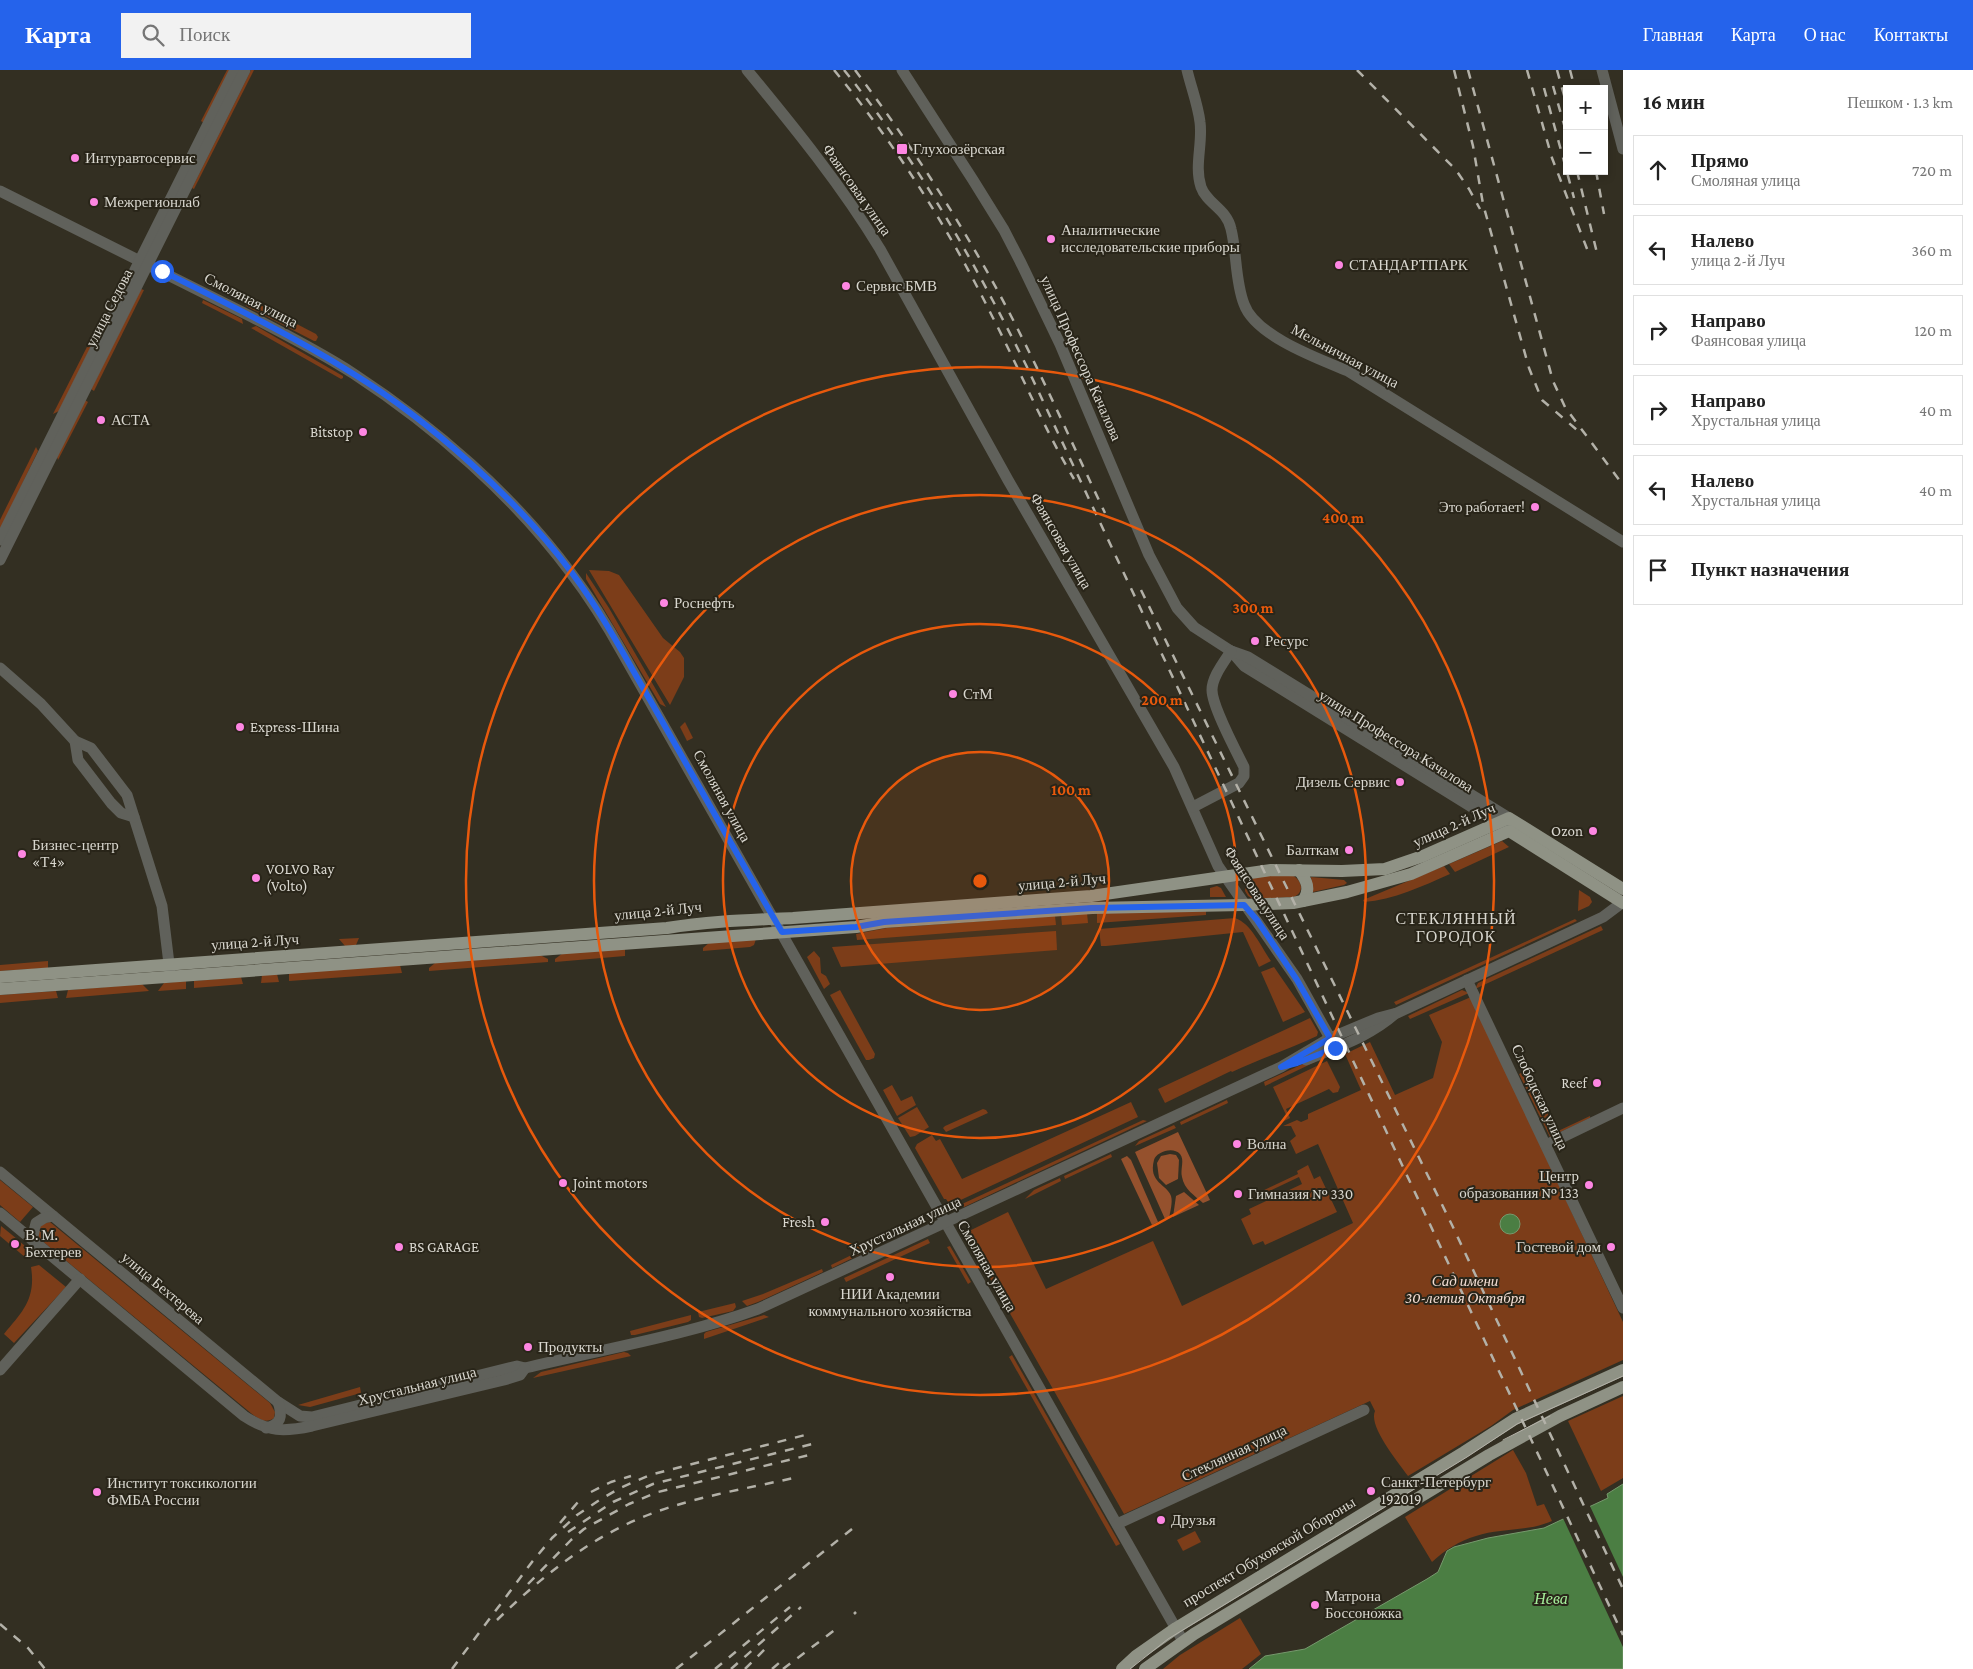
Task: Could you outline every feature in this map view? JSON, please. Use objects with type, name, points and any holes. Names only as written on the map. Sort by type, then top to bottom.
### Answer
[{"type":"main road","name":"улица 2-й Луч","points":[[0,989],[170,970],[660,928],[755,918],[1099,895],[1256,871],[1378,870],[1394,867],[1423,856],[1497,823],[1509,824]]},
{"type":"main road","name":"улица 2-й Луч","points":[[0,977],[170,970],[782,932],[856,927],[884,922],[1092,908],[1244,905],[1303,901],[1411,874],[1509,824]]},
{"type":"main road","name":"улица Профессора Качалова","points":[[1509,824],[1623,889]]},
{"type":"main road","name":"улица Профессора Качалова","points":[[1509,824],[1623,903]]},
{"type":"main road","points":[[1299,870],[1307,883],[1308,890],[1303,901]]},
{"type":"main road","name":"проспект Обуховской Обороны","points":[[1122,1669],[1136,1656],[1176,1628],[1515,1420],[1623,1370]]},
{"type":"main road","name":"проспект Обуховской Обороны","points":[[1145,1669],[1183,1641],[1509,1443],[1560,1416],[1623,1387]]},
{"type":"street","name":"улица Седова","points":[[0,560],[235,70]]},
{"type":"street","name":"улица Седова","points":[[0,540],[245,70]]},
{"type":"street","name":"Фаянсовая улица","points":[[747,70],[787,119],[871,234],[1008,480],[1164,750],[1193,807],[1218,866],[1297,980],[1330,1038]]},
{"type":"street","name":"улица Профессора Качалова","points":[[902,70],[974,180],[1020,261],[1060,344],[1141,538],[1165,588],[1185,619],[1231,651],[1244,666],[1497,823]]},
{"type":"street","name":"Мельничная улица","points":[[1187,70],[1200,122],[1198,176],[1205,196],[1224,212],[1228,220],[1236,252],[1241,294],[1253,320],[1303,353],[1348,371],[1623,542]]},
{"type":"street","points":[[1602,70],[1623,149]]},
{"type":"street","name":"Смоляная улица","points":[[0,191],[293,338],[377,390],[488,480],[528,521],[571,572],[605,623],[774,918],[1183,1641]]},
{"type":"street","points":[[1193,807],[1239,783],[1244,776],[1244,767],[1215,702],[1212,690],[1216,676],[1231,651]]},
{"type":"street","name":"улица Профессора Качалова","points":[[1231,651],[1248,657],[1509,824]]},
{"type":"street","points":[[0,668],[41,704],[75,741],[91,748],[127,795],[162,906],[170,970]]},
{"type":"street","points":[[75,741],[78,760],[111,804],[121,813],[134,817]]},
{"type":"street","name":"Хрустальная улица","points":[[312,1421],[504,1380],[520,1375],[525,1368],[742,1315],[782,1299],[1281,1067],[1330,1038],[1378,1018],[1397,1013],[1603,917],[1623,903]]},
{"type":"street","name":"Слободская улица","points":[[1468,980],[1623,1308]]},
{"type":"street","name":"Хрустальная улица","points":[[1281,1067],[1297,1063],[1361,1037],[1379,1028],[1397,1013]]},
{"type":"street","points":[[1546,1145],[1623,1108]]},
{"type":"street","name":"улица Бехтерева","points":[[0,1172],[278,1402],[312,1421]]},
{"type":"street","points":[[0,1213],[244,1416],[266,1428],[288,1430],[312,1421]]},
{"type":"street","points":[[32,1240],[36,1223],[44,1218],[53,1216]]},
{"type":"street","points":[[0,1370],[80,1279]]},
{"type":"street","points":[[266,1428],[280,1420],[281,1415],[278,1402]]},
{"type":"street","name":"Стеклянная улица","points":[[1117,1524],[1364,1410]]},
{"type":"green space","points":[[227,70],[230,70],[204,123],[201,121]]},
{"type":"green space","points":[[251,70],[254,70],[194,189],[192,188]]},
{"type":"green space","points":[[141,289],[144,290],[94,391],[91,389]]},
{"type":"green space","points":[[247,298],[316,334],[318,337],[316,341],[246,306]]},
{"type":"green space","points":[[203,300],[242,319],[243,324],[202,303]]},
{"type":"green space","points":[[256,326],[343,376],[343,378],[341,379],[251,328]]},
{"type":"green space","points":[[92,337],[95,339],[59,411],[53,414]]},
{"type":"green space","points":[[85,400],[88,402],[58,460],[57,457]]},
{"type":"green space","points":[[36,447],[38,451],[0,530],[0,520]]},
{"type":"green space","points":[[589,570],[609,571],[619,575],[663,638],[680,652],[684,658],[684,677],[670,705]]},
{"type":"green space","points":[[586,573],[609,608],[666,707],[660,704],[586,579]]},
{"type":"green space","points":[[685,722],[693,738],[687,741],[680,727]]},
{"type":"green space","points":[[1502,841],[1509,847],[1455,872],[1449,864]]},
{"type":"green space","points":[[1444,866],[1450,874],[1408,892],[1375,901],[1364,902],[1363,900]]},
{"type":"green space","points":[[1292,875],[1301,886],[1300,892],[1294,897],[1253,899],[1245,891],[1247,884],[1257,877]]},
{"type":"green space","points":[[1311,877],[1344,880],[1347,883],[1313,892]]},
{"type":"green space","points":[[1217,886],[1221,888],[1226,897],[1210,897],[1210,888]]},
{"type":"green space","points":[[1579,890],[1590,897],[1592,902],[1589,906],[1578,911]]},
{"type":"green space","points":[[1206,911],[1206,915],[1097,923],[1097,913]]},
{"type":"green space","points":[[1087,913],[1088,923],[1062,925],[1061,915]]},
{"type":"green space","points":[[1055,916],[1056,925],[857,940],[856,934],[887,928]]},
{"type":"green space","points":[[1235,918],[1251,930],[1271,961],[1259,967],[1243,932],[1101,946],[1099,929]]},
{"type":"green space","points":[[1575,919],[1577,921],[1396,1005],[1394,1002]]},
{"type":"green space","points":[[1601,926],[1603,930],[1475,989],[1478,983]]},
{"type":"green space","points":[[1056,931],[1057,950],[841,967],[832,947]]},
{"type":"green space","points":[[359,938],[356,945],[345,946],[339,939]]},
{"type":"green space","points":[[756,939],[754,945],[750,947],[703,951],[703,948],[710,942]]},
{"type":"green space","points":[[625,949],[625,956],[555,962],[555,959],[563,953]]},
{"type":"green space","points":[[814,951],[820,958],[821,973],[826,976],[830,984],[824,989],[807,957]]},
{"type":"green space","points":[[540,955],[548,959],[548,962],[429,971],[429,968],[435,963]]},
{"type":"green space","points":[[48,961],[48,968],[0,971],[0,965]]},
{"type":"green space","points":[[400,965],[402,973],[289,981],[289,973]]},
{"type":"green space","points":[[1274,967],[1305,1012],[1283,1022],[1261,972]]},
{"type":"green space","points":[[277,974],[279,982],[261,983],[262,975]]},
{"type":"green space","points":[[241,977],[243,984],[194,988],[194,981]]},
{"type":"green space","points":[[186,981],[186,989],[158,991],[164,983]]},
{"type":"green space","points":[[142,984],[149,991],[66,998],[68,990]]},
{"type":"green space","points":[[840,990],[875,1054],[874,1058],[866,1060],[830,995]]},
{"type":"green space","points":[[1462,990],[1469,993],[1410,1019],[1408,1016]]},
{"type":"green space","points":[[56,991],[58,998],[0,1003],[0,995]]},
{"type":"green space","name":"Сад имени 30-летия Октября","points":[[1471,997],[1623,1322],[1623,1360],[1513,1410],[1491,1426],[1408,1476],[1380,1434],[1374,1418],[1375,1411],[1370,1401],[1124,1514],[966,1236],[967,1232],[1008,1212],[1046,1289],[1153,1241],[1182,1306],[1353,1223],[1318,1144],[1296,1154],[1290,1141],[1296,1136],[1291,1126],[1283,1126],[1297,1120],[1301,1122],[1308,1119],[1308,1114],[1361,1090],[1345,1054],[1370,1042],[1395,1095],[1433,1078],[1442,1042],[1429,1015]]},
{"type":"green space","points":[[1310,1018],[1318,1032],[1317,1036],[1231,1071],[1165,1103],[1158,1089]]},
{"type":"green space","points":[[1327,1061],[1340,1087],[1338,1092],[1333,1093],[1329,1089],[1286,1109],[1290,1118],[1282,1122],[1287,1117],[1273,1087]]},
{"type":"green space","points":[[1315,1062],[1265,1086],[1264,1082],[1305,1063]]},
{"type":"green space","points":[[1530,1069],[1556,1132],[1590,1116],[1590,1118],[1550,1137],[1519,1074]]},
{"type":"green space","points":[[892,1085],[901,1101],[912,1096],[916,1105],[897,1116],[883,1090]]},
{"type":"green space","points":[[1227,1100],[1228,1103],[1181,1125],[1180,1122]]},
{"type":"green space","points":[[1131,1102],[1138,1117],[950,1205],[944,1199],[915,1148],[917,1144],[932,1135],[936,1141],[940,1139],[962,1179]]},
{"type":"green space","points":[[917,1107],[929,1127],[910,1137],[898,1118]]},
{"type":"green space","points":[[983,1109],[988,1113],[946,1132],[943,1128],[945,1126]]},
{"type":"green space","points":[[1143,1120],[1147,1121],[964,1207],[962,1204]]},
{"type":"green space","points":[[1174,1125],[1176,1128],[1135,1146],[1139,1141]]},
{"type":"green space","points":[[1111,1154],[1112,1157],[1065,1179],[1064,1176]]},
{"type":"green space","points":[[1308,1165],[1314,1179],[1320,1176],[1337,1212],[1265,1245],[1263,1241],[1253,1245],[1241,1219],[1251,1214],[1249,1209],[1302,1184],[1299,1177],[1259,1196],[1258,1193],[1298,1174],[1297,1171]]},
{"type":"green space","points":[[1060,1178],[1061,1181],[1025,1199],[1034,1190]]},
{"type":"green space","points":[[0,1180],[33,1207],[20,1222],[0,1205]]},
{"type":"green space","points":[[50,1222],[270,1403],[275,1412],[274,1418],[265,1421],[252,1414],[41,1240],[38,1235],[38,1228],[42,1224]]},
{"type":"green space","points":[[1,1226],[17,1239],[13,1244],[15,1246],[19,1241],[35,1254],[26,1258],[0,1236]]},
{"type":"green space","points":[[928,1239],[930,1243],[846,1282],[844,1278]]},
{"type":"green space","points":[[950,1246],[971,1282],[968,1284],[947,1247]]},
{"type":"green space","points":[[866,1248],[861,1254],[832,1268],[831,1265]]},
{"type":"green space","points":[[39,1265],[66,1287],[14,1343],[4,1334],[27,1304],[32,1288],[31,1267]]},
{"type":"green space","points":[[822,1269],[823,1272],[758,1302],[747,1306],[742,1301],[763,1294]]},
{"type":"green space","points":[[735,1303],[736,1307],[733,1311],[702,1318],[699,1317],[698,1312]]},
{"type":"green space","points":[[691,1315],[691,1320],[688,1322],[631,1335],[630,1331]]},
{"type":"green space","points":[[764,1315],[769,1317],[704,1339],[706,1332]]},
{"type":"green space","points":[[624,1352],[631,1356],[533,1378],[541,1372]]},
{"type":"green space","points":[[1012,1355],[1120,1544],[1116,1546],[1009,1357]]},
{"type":"green space","points":[[360,1387],[361,1393],[310,1407],[298,1405]]},
{"type":"green space","points":[[1623,1396],[1623,1478],[1601,1491],[1568,1421]]},
{"type":"green space","points":[[1513,1450],[1526,1473],[1537,1506],[1544,1504],[1552,1521],[1533,1527],[1494,1532],[1464,1540],[1452,1546],[1432,1562],[1405,1517]]},
{"type":"green space","points":[[1195,1531],[1201,1542],[1183,1551],[1177,1540]]},
{"type":"green space","points":[[1240,1618],[1261,1654],[1242,1669],[1163,1669],[1180,1655]]},
{"type":"shaded area","points":[[1178,1132],[1210,1200],[1203,1203],[1185,1185],[1182,1177],[1182,1159],[1180,1154],[1173,1150],[1161,1152],[1155,1157],[1153,1168],[1156,1178],[1172,1198],[1169,1219],[1165,1219],[1135,1152]]},
{"type":"shaded area","points":[[1176,1155],[1179,1160],[1178,1179],[1166,1185],[1159,1178],[1157,1163],[1161,1156]]},
{"type":"shaded area","points":[[1127,1156],[1131,1160],[1158,1222],[1152,1225],[1121,1159]]},
{"type":"shaded area","points":[[1184,1192],[1199,1205],[1173,1217],[1176,1196]]},
{"type":"water","points":[[1510,1214],[1517,1217],[1520,1224],[1517,1231],[1510,1234],[1503,1231],[1500,1224],[1503,1217]]},
{"type":"water","name":"Нева","points":[[1623,1484],[1623,1669],[1249,1669],[1265,1656],[1305,1649],[1427,1579],[1438,1572],[1447,1551],[1454,1547],[1488,1538],[1544,1528],[1608,1498],[1607,1494]]},
{"type":"pier","points":[[1589,1504],[1623,1577],[1623,1647],[1562,1516]]},
{"type":"tram line","points":[[1130,1669],[1168,1639],[1467,1457],[1517,1424],[1623,1376]]},
{"type":"tram line","points":[[1503,1440],[1550,1416]]},
{"type":"railway","points":[[834,70],[900,158],[958,251],[1074,479]]},
{"type":"railway","points":[[844,70],[896,139],[943,212],[986,288],[1026,365],[1623,1635]]},
{"type":"railway","points":[[855,70],[925,170],[989,275],[1035,363],[1105,513]]},
{"type":"railway","points":[[1357,70],[1456,170],[1480,209]]},
{"type":"railway","points":[[1454,70],[1473,146],[1483,204],[1529,368],[1542,400],[1577,430]]},
{"type":"railway","points":[[1468,70],[1553,381],[1565,407],[1623,485]]},
{"type":"railway","points":[[1527,70],[1552,158],[1589,254]]},
{"type":"railway","points":[[1557,70],[1563,92]]},
{"type":"railway","points":[[1570,70],[1574,85]]},
{"type":"railway","points":[[1553,86],[1566,130]]},
{"type":"railway","points":[[1544,88],[1574,198]]},
{"type":"railway","points":[[1578,175],[1597,253]]},
{"type":"railway","points":[[1597,175],[1604,214]]},
{"type":"railway","points":[[1141,590],[1452,1225],[1623,1589]]},
{"type":"railway","points":[[452,1669],[552,1538],[577,1515],[598,1501],[620,1488],[650,1475],[805,1435]]},
{"type":"railway","points":[[568,1532],[613,1502],[653,1484],[812,1444]]},
{"type":"railway","points":[[528,1584],[584,1529],[629,1504],[658,1492],[809,1455]]},
{"type":"railway","points":[[591,1492],[611,1482],[631,1476]]},
{"type":"railway","points":[[497,1620],[526,1593],[573,1555],[625,1525],[666,1508],[798,1477]]},
{"type":"railway","points":[[560,1523],[578,1502]]},
{"type":"railway","points":[[676,1669],[852,1529]]},
{"type":"railway","points":[[715,1669],[790,1607]]},
{"type":"railway","points":[[731,1669],[801,1607]]},
{"type":"railway","points":[[0,1624],[28,1648],[45,1669]]},
{"type":"railway","points":[[783,1669],[836,1629]]},
{"type":"railway","points":[[745,1669],[765,1649]]},
{"type":"railway","points":[[772,1669],[779,1663]]},
{"type":"place","name":"Глухоозёрская","points":[[902,149]]},
{"type":"place","name":"Интуравтосервис","points":[[75,158]]},
{"type":"place","name":"Межрегионлаб","points":[[94,202]]},
{"type":"place","name":"Аналитические исследовательские приборы","points":[[1051,239]]},
{"type":"place","name":"СТАНДАРТПАРК","points":[[1339,265]]},
{"type":"place","name":"Сервис БМВ","points":[[846,286]]},
{"type":"place","name":"АСТА","points":[[101,420]]},
{"type":"place","name":"Bitstop","points":[[363,432]]},
{"type":"place","name":"Это работает!","points":[[1535,507]]},
{"type":"place","name":"Роснефть","points":[[664,603]]},
{"type":"place","name":"Ресурс","points":[[1255,641]]},
{"type":"place","name":"СтМ","points":[[953,694]]},
{"type":"place","name":"Express-Шина","points":[[240,727]]},
{"type":"place","name":"Дизель Сервис","points":[[1400,782]]},
{"type":"place","name":"Ozon","points":[[1593,831]]},
{"type":"place","name":"Балткам","points":[[1349,850]]},
{"type":"place","name":"Бизнес-центр «Т4»","points":[[22,854]]},
{"type":"place","name":"VOLVO Ray (Volto)","points":[[256,878]]},
{"type":"place","name":"Reef","points":[[1597,1083]]},
{"type":"place","name":"Волна","points":[[1237,1144]]},
{"type":"place","name":"Joint motors","points":[[563,1183]]},
{"type":"place","name":"Центр образования № 133","points":[[1589,1185]]},
{"type":"place","name":"Гимназия № 330","points":[[1238,1194]]},
{"type":"place","name":"Fresh","points":[[825,1222]]},
{"type":"place","name":"В. М. Бехтерев","points":[[15,1244]]},
{"type":"place","name":"BS GARAGE","points":[[399,1247]]},
{"type":"place","name":"Гостевой дом","points":[[1611,1247]]},
{"type":"place","name":"НИИ Академии коммунального хозяйства","points":[[890,1277]]},
{"type":"place","name":"Продукты","points":[[528,1347]]},
{"type":"place","name":"Санкт-Петербург 192019","points":[[1371,1491]]},
{"type":"place","name":"Институт токсикологии ФМБА России","points":[[97,1492]]},
{"type":"place","name":"Друзья","points":[[1161,1520]]},
{"type":"place","name":"Матрона Боссоножка","points":[[1315,1605]]},
{"type":"district","name":"СТЕКЛЯННЫЙ ГОРОДОК","points":[[1456,927]]},
{"type":"route","points":[[162,271],[293,338],[353,373],[391,399],[430,430],[502,494],[528,521],[571,572],[605,623],[782,932],[856,927],[884,922],[1092,908],[1244,905],[1257,920],[1297,980],[1330,1038],[1319,1046],[1294,1057],[1281,1067],[1297,1063],[1335,1048]]}]
